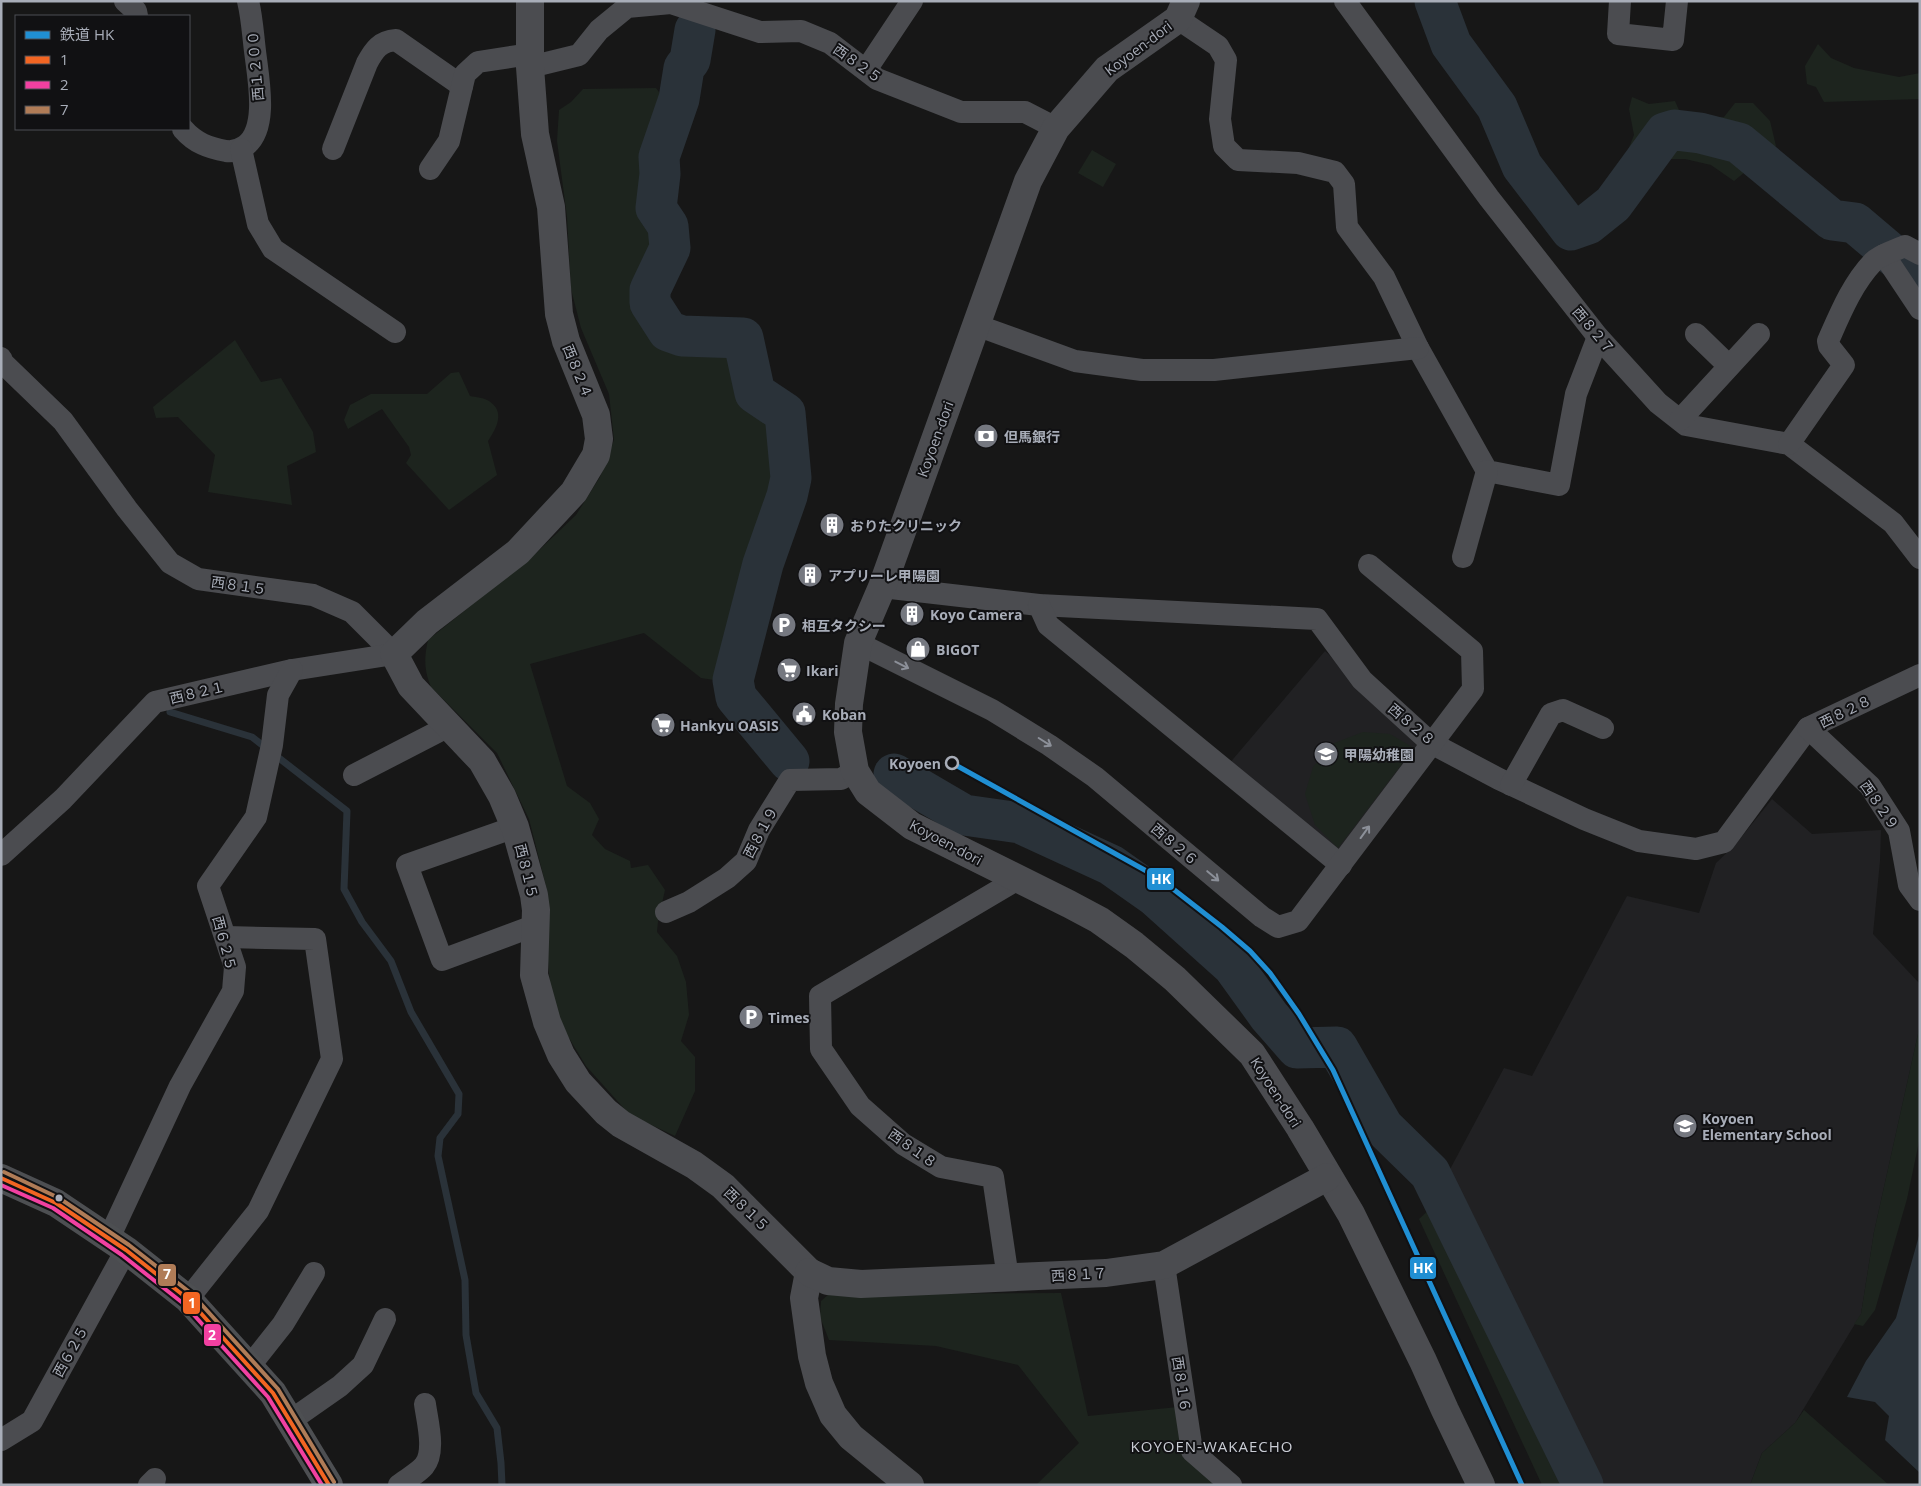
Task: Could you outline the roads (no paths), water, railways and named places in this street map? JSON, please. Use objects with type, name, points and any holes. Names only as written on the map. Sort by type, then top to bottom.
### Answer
[{"type":"main road","points":[[1,1178],[56,1203],[118,1244],[188,1299],[273,1393],[329,1485]]},
{"type":"street","points":[[125,1],[136,11],[137,15]]},
{"type":"street","name":"西１２００","points":[[241,149],[251,142],[258,127],[260,97],[248,1]]},
{"type":"street","name":"西８２４","points":[[394,654],[426,622],[518,552],[574,492],[596,455],[599,439],[596,415],[566,341],[559,314],[550,207],[536,134],[530,61],[530,1]]},
{"type":"street","points":[[866,70],[912,1]]},
{"type":"street","name":"西８２７","points":[[1345,1],[1489,198],[1598,337],[1658,403],[1686,425],[1790,444],[1893,523],[1920,558]]},
{"type":"street","points":[[1620,1],[1618,34],[1673,40],[1677,1]]},
{"type":"street","name":"西８２５","points":[[430,169],[449,141],[465,74],[478,62],[530,61],[579,55],[599,30],[627,7],[671,3],[760,32],[800,31],[830,43],[877,79],[961,112],[1025,112],[1056,128]]},
{"type":"street","points":[[1182,10],[1218,46],[1226,60],[1220,119],[1224,146],[1238,160],[1298,163],[1335,172],[1344,184],[1347,227],[1384,277],[1418,348],[1487,470],[1462,557]]},
{"type":"street","name":"Koyoen-dori","points":[[1182,10],[1107,69],[1056,128],[1028,181],[882,587],[858,643],[848,732],[856,771],[868,792],[912,826],[1098,920],[1176,978],[1252,1054],[1300,1128],[1351,1214],[1481,1485]]},
{"type":"street","points":[[333,149],[366,63],[374,50],[386,41],[396,40],[462,86]]},
{"type":"street","points":[[184,130],[203,145],[230,152],[241,149],[258,224],[273,249],[395,332]]},
{"type":"street","points":[[1790,444],[1844,365],[1829,346],[1828,341],[1850,293],[1874,262],[1884,255],[1905,246],[1920,254]]},
{"type":"street","points":[[1884,255],[1920,309]]},
{"type":"street","points":[[976,325],[1075,360],[1142,370],[1214,370],[1418,348]]},
{"type":"street","points":[[1696,334],[1730,366]]},
{"type":"street","points":[[1680,420],[1759,334]]},
{"type":"street","points":[[1487,470],[1559,485],[1576,394],[1598,337]]},
{"type":"street","name":"西８１５","points":[[2,362],[62,421],[127,509],[170,563],[198,579],[312,595],[352,612],[394,654],[411,686],[482,761],[502,796],[515,828],[534,895],[536,925],[534,975],[547,1022],[561,1055],[578,1082],[606,1112],[621,1124],[694,1165],[723,1186],[809,1272]]},
{"type":"street","name":"西８２６","points":[[858,643],[992,710],[1049,744],[1095,777],[1262,917],[1278,927],[1298,921],[1473,689],[1472,651],[1369,565]]},
{"type":"street","name":"西８２８","points":[[882,587],[1039,605],[1316,619],[1362,680],[1432,743],[1511,785],[1584,819],[1639,841],[1696,849],[1724,842],[1808,728],[1920,675]]},
{"type":"street","points":[[1039,605],[1048,625],[1341,865]]},
{"type":"street","name":"西８２１","points":[[1,855],[62,799],[154,702],[292,670],[394,654]]},
{"type":"street","name":"西６２５","points":[[1,1440],[32,1421],[118,1244],[180,1086],[233,991],[235,967],[208,886],[256,817],[270,752],[278,695],[292,670]]},
{"type":"street","points":[[1511,785],[1551,714],[1563,710],[1603,728]]},
{"type":"street","points":[[354,775],[449,726]]},
{"type":"street","name":"西８２９","points":[[1808,728],[1870,786],[1899,831],[1909,884],[1920,900]]},
{"type":"street","name":"西８１９","points":[[666,912],[689,902],[727,878],[746,861],[759,830],[790,780],[841,779],[856,771]]},
{"type":"street","points":[[515,828],[407,865],[442,960],[536,925]]},
{"type":"street","name":"西８１８","points":[[1008,1278],[993,1177],[941,1167],[903,1144],[860,1106],[821,1049],[820,996],[1018,879]]},
{"type":"street","points":[[188,1299],[258,1211],[332,1059],[315,939],[226,938]]},
{"type":"street","name":"西８１７","points":[[809,1272],[828,1281],[850,1284],[1106,1274],[1164,1266],[1328,1177]]},
{"type":"street","name":"西８１６","points":[[1164,1266],[1192,1451],[1231,1485]]},
{"type":"street","points":[[809,1272],[804,1298],[812,1356],[819,1383],[833,1415],[851,1437],[910,1485]]},
{"type":"street","points":[[249,1367],[283,1324],[314,1273]]},
{"type":"street","points":[[290,1421],[340,1386],[363,1365],[385,1320]]},
{"type":"street","points":[[399,1485],[425,1465],[429,1454],[430,1443],[425,1404]]},
{"type":"waterway","points":[[1435,1],[1451,44],[1497,107],[1522,166],[1571,230],[1588,224],[1613,204],[1665,133],[1675,130],[1700,133],[1739,143],[1832,220],[1855,223],[1901,262],[1917,286]]},
{"type":"waterway","points":[[695,30],[690,60],[684,68],[679,99],[659,157],[660,174],[656,208],[668,226],[670,248],[650,290],[650,303],[668,331],[682,336],[743,338],[755,393],[785,413],[791,478],[787,496],[763,564],[733,680],[736,697],[789,761]]},
{"type":"waterway","points":[[170,712],[252,737],[347,811],[344,889],[362,922],[391,961],[411,1012],[459,1094],[458,1114],[440,1138],[438,1156],[465,1280],[466,1335],[476,1393],[497,1428],[502,1485]]},
{"type":"waterway","points":[[894,774],[964,815],[1020,823],[1111,865],[1155,896],[1233,966],[1269,1016],[1297,1048],[1337,1047],[1383,1127],[1430,1173],[1583,1485]]},
{"type":"rail line","name":"HK","points":[[952,763],[1159,878],[1222,927],[1250,951],[1270,973],[1299,1014],[1333,1070],[1522,1485]]},
{"type":"place","name":"但馬銀行","points":[[986,436]]},
{"type":"place","name":"おりたクリニック","points":[[832,525]]},
{"type":"place","name":"アプリーレ甲陽園","points":[[810,575]]},
{"type":"place","name":"Koyo Camera","points":[[912,614]]},
{"type":"place","name":"相互タクシー","points":[[784,625]]},
{"type":"place","name":"BIGOT","points":[[918,649]]},
{"type":"place","name":"Ikari","points":[[789,670]]},
{"type":"place","name":"Koban","points":[[804,714]]},
{"type":"place","name":"Hankyu OASIS","points":[[663,725]]},
{"type":"place","name":"甲陽幼稚園","points":[[1326,754]]},
{"type":"place","name":"Koyoen","points":[[952,763]]},
{"type":"place","name":"Times","points":[[751,1017]]},
{"type":"place","name":"Koyoen Elementary School","points":[[1685,1126]]},
{"type":"district","name":"KOYOEN-WAKAECHO","points":[[1212,1446]]}]
